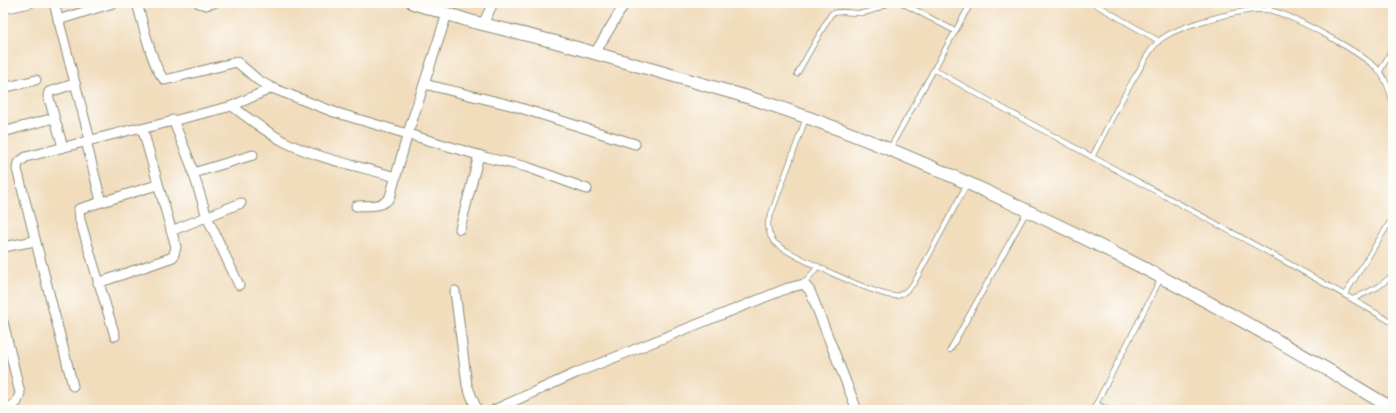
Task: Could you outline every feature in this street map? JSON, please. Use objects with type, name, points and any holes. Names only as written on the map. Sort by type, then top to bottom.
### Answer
[{"type":"street","points":[[3,9],[30,3]]},
{"type":"street","points":[[54,3],[88,141],[101,201]]},
{"type":"street","points":[[58,20],[93,6],[114,3]]},
{"type":"street","points":[[137,3],[154,62],[161,77],[165,80],[231,62],[238,62],[258,80],[272,88],[334,112],[479,155],[527,167],[588,189]]},
{"type":"street","points":[[199,3],[206,5],[214,3]]},
{"type":"street","points":[[413,3],[482,24],[744,96],[806,117],[890,149],[1028,211],[1162,277],[1276,339],[1393,409]]},
{"type":"street","points":[[482,24],[493,3]]},
{"type":"street","points":[[595,54],[625,3]]},
{"type":"street","points":[[356,206],[385,203],[390,197],[408,133],[447,14]]},
{"type":"street","points":[[3,88],[36,80]]},
{"type":"street","points":[[63,148],[48,95],[49,92],[74,84]]},
{"type":"street","points":[[424,84],[514,106],[635,144]]},
{"type":"street","points":[[73,386],[17,169],[18,163],[26,157],[129,129],[141,129],[232,106],[272,88]]},
{"type":"street","points":[[232,106],[248,119],[285,142],[301,149],[396,177]]},
{"type":"street","points":[[3,132],[54,118]]},
{"type":"street","points":[[173,120],[194,173],[207,217],[239,285]]},
{"type":"street","points":[[98,282],[173,257],[176,247],[141,129]]},
{"type":"street","points":[[194,173],[253,155]]},
{"type":"street","points":[[460,229],[479,155]]},
{"type":"street","points":[[115,336],[78,213],[79,209],[157,185]]},
{"type":"street","points":[[171,231],[241,203]]},
{"type":"street","points":[[3,247],[35,241]]},
{"type":"street","points":[[494,410],[576,373],[788,288],[804,284],[810,291],[857,410]]},
{"type":"street","points":[[455,291],[467,385],[477,410]]},
{"type":"street","points":[[3,322],[20,393],[17,402],[6,410]]},
{"type":"lane","points":[[797,74],[831,14],[839,11],[861,13],[876,9],[889,3]]},
{"type":"lane","points":[[902,3],[955,31]]},
{"type":"lane","points":[[890,149],[971,3]]},
{"type":"lane","points":[[1094,3],[1159,40]]},
{"type":"lane","points":[[1268,10],[1272,3]]},
{"type":"lane","points":[[1092,157],[1131,84],[1159,40],[1174,31],[1188,26],[1240,12],[1268,10],[1294,19],[1345,46],[1371,62],[1380,71],[1387,82],[1393,102]]},
{"type":"lane","points":[[1380,71],[1393,48]]},
{"type":"lane","points":[[935,70],[1092,157],[1346,294],[1393,323]]},
{"type":"lane","points":[[806,117],[768,222],[768,233],[783,249],[885,295],[897,296],[906,292],[914,283],[968,183]]},
{"type":"lane","points":[[950,350],[1028,211]]},
{"type":"lane","points":[[1346,294],[1393,216]]},
{"type":"lane","points":[[804,284],[818,266]]},
{"type":"lane","points":[[1353,299],[1378,287],[1393,275]]},
{"type":"lane","points":[[1093,410],[1162,277]]},
{"type":"lane","points":[[1096,404],[1109,410]]}]
